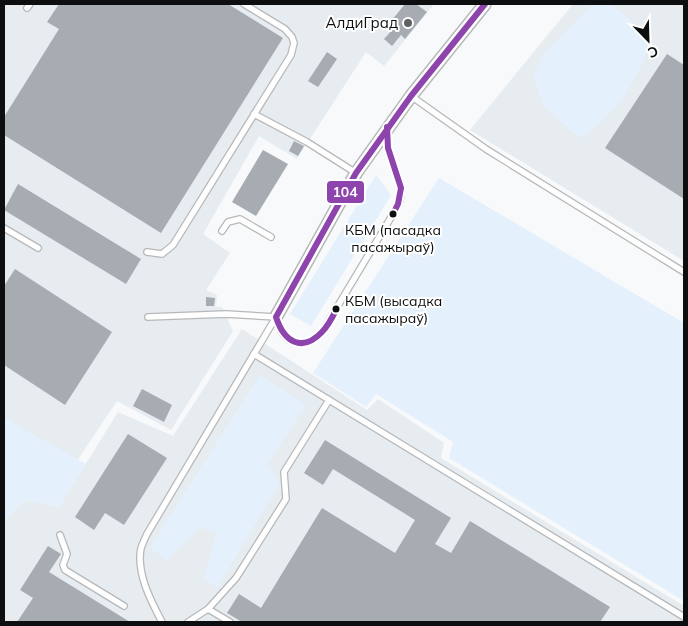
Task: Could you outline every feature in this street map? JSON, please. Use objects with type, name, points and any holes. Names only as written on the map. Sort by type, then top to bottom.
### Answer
[{"type":"street","points":[[276,317],[356,173],[411,96],[485,4]]},
{"type":"lane","points":[[148,252],[162,254],[173,245],[291,55],[294,42],[292,37],[284,29],[244,4]]},
{"type":"lane","points":[[411,96],[486,149],[684,272]]},
{"type":"lane","points":[[254,114],[307,142],[356,173]]},
{"type":"lane","points":[[276,317],[282,334],[288,340],[295,343],[305,343],[314,340],[321,334],[393,214],[402,194],[401,183],[388,150],[386,139],[388,127]]},
{"type":"lane","points":[[222,231],[228,222],[240,219],[271,237]]},
{"type":"lane","points":[[4,228],[38,248]]},
{"type":"lane","points":[[148,317],[226,314],[276,317]]},
{"type":"lane","points":[[162,622],[143,579],[141,549],[147,534],[276,317]]},
{"type":"lane","points":[[254,354],[684,617]]},
{"type":"lane","points":[[188,622],[208,609],[236,578],[286,499],[284,472],[329,400]]},
{"type":"lane","points":[[60,535],[67,554],[63,566],[65,570],[124,606]]},
{"type":"lane","points":[[208,609],[230,622]]},
{"type":"shaded area","points":[[4,4],[434,4],[384,66],[366,52],[297,159],[259,136],[203,234],[230,253],[206,290],[217,295],[216,307],[222,307],[233,331],[171,430],[117,401],[77,461],[4,418]]},
{"type":"shaded area","points":[[573,4],[684,4],[684,261],[470,130]]},
{"type":"shaded area","points":[[592,4],[611,4],[653,39],[640,69],[620,103],[583,138],[572,132],[544,106],[533,76],[544,54]]},
{"type":"shaded area","points":[[376,175],[391,195],[311,326],[290,314]]},
{"type":"shaded area","points":[[439,178],[684,323],[684,601],[449,458],[453,442],[376,394],[366,407],[313,373]]},
{"type":"shaded area","points":[[242,329],[367,410],[378,399],[444,443],[441,458],[684,606],[684,622],[4,622],[4,521],[24,500],[59,507],[118,412],[173,436]]},
{"type":"shaded area","points":[[260,375],[306,405],[267,465],[280,483],[217,588],[204,578],[217,532],[199,528],[167,560],[150,548]]},
{"type":"shaded area","points":[[4,418],[86,464],[59,507],[24,500],[4,521]]},
{"type":"building","points":[[59,4],[228,4],[283,38],[161,233],[4,135],[4,117],[59,29],[47,22]]},
{"type":"building","points":[[405,4],[416,4],[427,12],[405,39],[401,35],[392,46],[384,39],[393,29],[388,25]]},
{"type":"building","points":[[327,52],[337,59],[318,87],[308,81]]},
{"type":"building","points":[[667,54],[684,65],[684,199],[605,148]]},
{"type":"building","points":[[294,141],[304,146],[298,156],[289,151]]},
{"type":"building","points":[[263,150],[288,164],[256,216],[232,202]]},
{"type":"building","points":[[18,184],[141,259],[126,284],[4,210]]},
{"type":"building","points":[[15,269],[112,332],[65,405],[4,365],[4,286]]},
{"type":"building","points":[[206,297],[215,298],[214,306],[206,306]]},
{"type":"building","points":[[142,389],[172,405],[164,422],[133,406]]},
{"type":"building","points":[[128,434],[167,458],[124,525],[105,513],[94,530],[75,517]]},
{"type":"building","points":[[325,440],[451,518],[435,544],[451,553],[470,521],[610,607],[600,622],[242,622],[227,613],[239,594],[261,608],[322,508],[395,553],[415,520],[333,469],[323,485],[304,473]]},
{"type":"building","points":[[48,546],[61,554],[49,572],[130,622],[17,622],[33,598],[20,590]]},
{"type":"transit line","name":"104","points":[[337,308],[322,332],[308,342],[294,342],[284,333],[276,317],[356,173],[411,96],[485,4]]},
{"type":"transit line","name":"104","points":[[387,127],[388,148],[401,188],[398,204],[393,214]]},
{"type":"place","name":"АлдиГрад","points":[[408,23]]},
{"type":"place","name":"КБМ (пасадка пасажыраў)","points":[[393,214]]},
{"type":"place","name":"КБМ (высадка пасажыраў)","points":[[336,309]]}]
